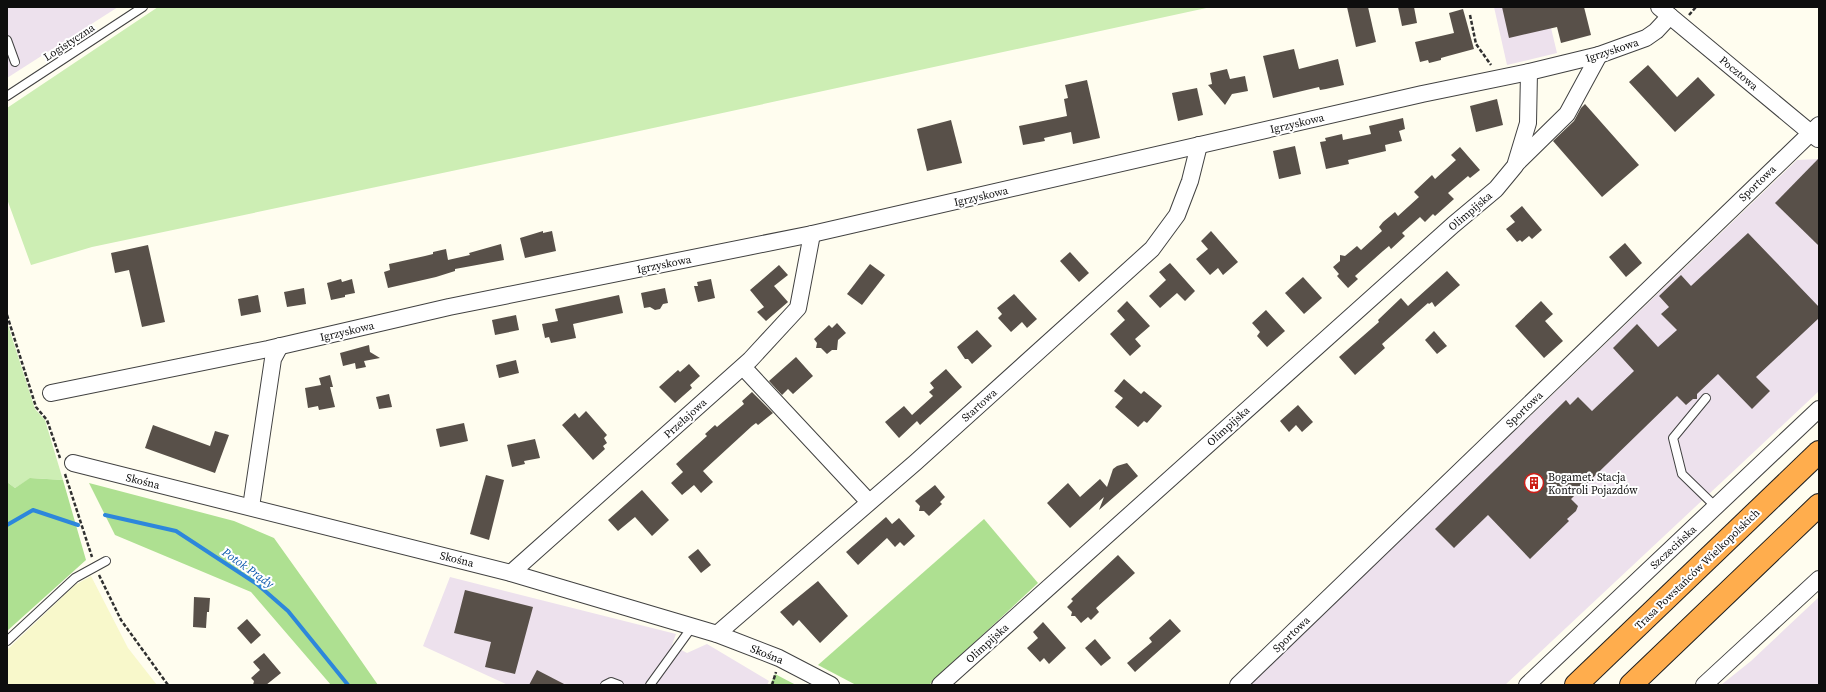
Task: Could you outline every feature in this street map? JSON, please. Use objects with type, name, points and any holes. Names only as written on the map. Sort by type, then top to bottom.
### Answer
[{"type":"highway","name":"Trasa Powstańców Wielkopolskich","points":[[1576,685],[1819,452]]},
{"type":"highway","points":[[1631,685],[1819,505]]},
{"type":"street","name":"Igrzyskowa","points":[[50,393],[280,346],[449,307],[812,234],[1422,94],[1529,72],[1599,55],[1646,38],[1656,31],[1665,12]]},
{"type":"street","name":"Pocztowa","points":[[1665,12],[1816,132]]},
{"type":"street","name":"Olimpijska","points":[[940,685],[1448,230],[1496,189],[1514,166],[1567,114],[1599,55]]},
{"type":"street","name":"Olimpijska","points":[[1514,166],[1528,123],[1529,72]]},
{"type":"street","name":"Sportowa","points":[[1238,685],[1816,132]]},
{"type":"street","name":"Startowa","points":[[717,634],[916,462],[1152,250],[1177,215],[1190,181],[1199,145]]},
{"type":"street","name":"Przełajowa","points":[[511,573],[743,367],[798,308],[812,234]]},
{"type":"street","points":[[251,507],[273,359],[280,346]]},
{"type":"street","points":[[743,367],[869,502]]},
{"type":"street","name":"Szczecińska","points":[[1527,685],[1819,409]]},
{"type":"street","name":"Skośna","points":[[66,466],[251,507],[511,573],[717,634],[779,658],[831,685]]},
{"type":"street","points":[[1704,685],[1819,579]]},
{"type":"lane","name":"Logistyczna","points":[[7,96],[143,7]]},
{"type":"lane","points":[[7,40],[14,62]]},
{"type":"lane","points":[[1706,398],[1674,438],[1682,474],[1716,506]]},
{"type":"lane","points":[[7,641],[75,578],[106,561]]},
{"type":"lane","points":[[651,685],[692,627]]},
{"type":"lane","points":[[605,685],[611,682],[620,685]]},
{"type":"path","points":[[1470,15],[1476,44],[1499,78]]},
{"type":"path","points":[[7,315],[36,407],[47,420],[66,466],[95,566],[121,620],[168,685]]},
{"type":"shaded area","points":[[7,7],[118,7],[7,78]]},
{"type":"shaded area","points":[[1494,7],[1546,7],[1557,53],[1507,65]]},
{"type":"shaded area","points":[[1819,159],[1819,391],[1505,685],[1250,685],[1797,160]]},
{"type":"shaded area","points":[[450,577],[676,634],[672,645],[687,653],[707,644],[769,681],[767,685],[508,685],[423,646]]},
{"type":"shaded area","points":[[1819,597],[1819,685],[1721,685],[1751,661]]},
{"type":"green space","points":[[158,7],[1211,7],[547,151],[92,247],[31,265],[7,199],[7,108]]},
{"type":"green space","points":[[7,322],[35,409],[45,420],[63,480],[31,478],[15,488],[7,482]]},
{"type":"green space","points":[[30,478],[63,480],[86,560],[7,631],[7,482],[15,488]]},
{"type":"green space","points":[[89,483],[234,521],[274,538],[378,685],[331,685],[251,592],[115,535]]},
{"type":"green space","points":[[984,519],[1038,583],[929,685],[856,685],[818,665]]},
{"type":"green space","points":[[91,576],[128,648],[157,685],[7,685],[7,650],[75,585]]},
{"type":"green space","points":[[775,674],[796,685],[770,685]]},
{"type":"building","points":[[1347,7],[1368,7],[1376,42],[1356,47]]},
{"type":"building","points":[[1398,7],[1414,7],[1417,23],[1402,26]]},
{"type":"building","points":[[1502,7],[1584,7],[1591,35],[1561,43],[1557,27],[1509,38]]},
{"type":"building","points":[[1463,9],[1474,49],[1441,58],[1441,60],[1429,63],[1428,60],[1420,62],[1415,42],[1454,33],[1449,13]]},
{"type":"building","points":[[1294,49],[1299,69],[1338,59],[1344,85],[1320,90],[1319,87],[1273,98],[1263,56]]},
{"type":"building","points":[[1648,65],[1677,97],[1698,77],[1715,95],[1675,132],[1629,82]]},
{"type":"building","points":[[1227,69],[1230,79],[1245,76],[1248,91],[1232,94],[1225,105],[1208,85],[1212,84],[1210,73]]},
{"type":"building","points":[[1087,80],[1100,138],[1073,144],[1071,132],[1044,138],[1045,141],[1023,145],[1019,126],[1067,116],[1064,99],[1068,98],[1065,85]]},
{"type":"building","points":[[1197,88],[1203,115],[1178,121],[1172,93]]},
{"type":"building","points":[[1497,99],[1503,125],[1476,132],[1470,106]]},
{"type":"building","points":[[1585,104],[1639,165],[1602,197],[1553,141],[1574,121]]},
{"type":"building","points":[[1403,118],[1405,129],[1399,131],[1402,141],[1385,145],[1386,151],[1348,160],[1349,164],[1326,169],[1320,142],[1326,141],[1325,138],[1342,134],[1343,140],[1371,134],[1369,126]]},
{"type":"building","points":[[951,120],[962,163],[927,171],[917,129]]},
{"type":"building","points":[[1295,146],[1301,174],[1279,179],[1273,151]]},
{"type":"building","points":[[1460,147],[1480,170],[1470,178],[1468,176],[1448,193],[1454,199],[1435,216],[1433,214],[1425,222],[1420,217],[1402,233],[1405,236],[1391,249],[1389,246],[1355,276],[1358,279],[1348,288],[1337,276],[1339,274],[1333,267],[1340,261],[1340,255],[1345,256],[1357,246],[1361,250],[1382,231],[1379,227],[1383,222],[1395,212],[1398,216],[1419,197],[1414,192],[1432,175],[1435,179],[1456,160],[1451,155]]},
{"type":"building","points":[[1819,158],[1819,246],[1775,203]]},
{"type":"building","points":[[1522,206],[1542,230],[1532,239],[1529,236],[1522,242],[1520,240],[1517,242],[1506,229],[1515,222],[1510,216]]},
{"type":"building","points":[[543,231],[543,233],[552,231],[556,251],[525,258],[520,238]]},
{"type":"building","points":[[1211,231],[1238,262],[1223,275],[1218,268],[1210,275],[1196,259],[1208,249],[1201,241]]},
{"type":"building","points":[[1748,233],[1819,307],[1819,318],[1756,377],[1770,391],[1752,409],[1718,374],[1697,394],[1697,399],[1693,399],[1686,405],[1677,396],[1571,499],[1578,506],[1576,511],[1567,519],[1569,521],[1530,559],[1488,515],[1454,548],[1435,529],[1566,400],[1570,405],[1578,397],[1592,411],[1634,371],[1613,348],[1637,324],[1658,347],[1677,330],[1661,314],[1669,307],[1659,296],[1681,275],[1691,286]]},
{"type":"building","points":[[1625,243],[1642,263],[1626,277],[1609,257]]},
{"type":"building","points":[[501,244],[504,260],[455,269],[455,271],[436,277],[388,288],[384,272],[390,270],[389,264],[433,254],[433,252],[446,249],[448,260],[470,255],[469,253]]},
{"type":"building","points":[[148,245],[165,322],[142,327],[129,270],[115,273],[111,253]]},
{"type":"building","points":[[1070,252],[1089,273],[1079,282],[1060,261]]},
{"type":"building","points":[[1170,263],[1195,291],[1185,301],[1177,293],[1160,308],[1149,296],[1166,280],[1159,272]]},
{"type":"building","points":[[870,264],[885,275],[862,305],[847,294]]},
{"type":"building","points":[[779,265],[788,275],[774,286],[788,302],[766,321],[757,312],[764,307],[750,290]]},
{"type":"building","points":[[1447,271],[1460,285],[1435,307],[1432,302],[1429,304],[1428,303],[1382,344],[1385,348],[1355,375],[1339,357],[1379,322],[1378,320],[1401,298],[1408,306]]},
{"type":"building","points":[[1303,277],[1322,298],[1304,314],[1285,293]]},
{"type":"building","points":[[341,279],[342,282],[352,279],[355,293],[331,300],[327,283]]},
{"type":"building","points":[[711,279],[715,298],[698,302],[694,286],[698,286],[697,282]]},
{"type":"building","points":[[304,288],[306,304],[287,307],[284,292]]},
{"type":"building","points":[[665,288],[668,303],[663,304],[660,309],[655,310],[650,307],[644,308],[641,293]]},
{"type":"building","points":[[1014,294],[1037,319],[1027,328],[1022,322],[1011,332],[998,318],[1002,314],[997,308]]},
{"type":"building","points":[[258,295],[261,312],[241,316],[238,299]]},
{"type":"building","points":[[619,295],[623,313],[573,324],[576,338],[551,343],[549,337],[545,338],[542,324],[558,321],[555,309]]},
{"type":"building","points":[[1127,301],[1150,326],[1135,339],[1141,346],[1130,356],[1110,334],[1125,320],[1117,311]]},
{"type":"building","points":[[1541,301],[1553,314],[1545,321],[1563,341],[1544,358],[1515,326]]},
{"type":"building","points":[[1266,310],[1285,331],[1267,347],[1257,336],[1260,332],[1252,323]]},
{"type":"building","points":[[516,315],[519,330],[495,335],[492,320]]},
{"type":"building","points":[[837,323],[846,333],[838,340],[837,350],[832,350],[827,354],[821,348],[816,348],[817,343],[814,339],[829,325],[832,328]]},
{"type":"building","points":[[977,330],[992,346],[972,364],[968,359],[965,359],[957,347]]},
{"type":"building","points":[[1434,331],[1447,346],[1437,354],[1425,340]]},
{"type":"building","points":[[369,345],[370,352],[380,358],[364,361],[366,367],[356,369],[355,363],[343,366],[340,353]]},
{"type":"building","points":[[796,357],[813,376],[793,394],[788,389],[782,395],[769,381]]},
{"type":"building","points":[[516,360],[519,373],[499,378],[496,365]]},
{"type":"building","points":[[689,364],[700,376],[690,385],[692,388],[675,403],[659,387],[678,370],[680,372]]},
{"type":"building","points":[[946,369],[962,387],[920,425],[917,421],[899,438],[885,422],[904,406],[912,415],[933,396],[929,392],[934,388],[930,383]]},
{"type":"building","points":[[330,375],[333,387],[330,387],[335,407],[319,410],[318,406],[308,408],[305,388],[321,385],[319,378]]},
{"type":"building","points":[[1124,379],[1141,394],[1144,391],[1162,406],[1147,423],[1144,421],[1138,427],[1115,407],[1123,398],[1114,391]]},
{"type":"building","points":[[752,392],[773,413],[758,425],[756,423],[752,426],[703,471],[713,482],[701,493],[694,485],[682,495],[671,483],[683,472],[676,464],[707,436],[705,434],[715,425],[717,427],[744,404],[742,401]]},
{"type":"building","points":[[389,394],[392,407],[379,409],[376,397]]},
{"type":"building","points":[[1298,405],[1313,422],[1302,432],[1296,425],[1289,432],[1280,421]]},
{"type":"building","points":[[586,411],[607,435],[604,438],[607,443],[603,446],[605,449],[593,460],[562,425],[575,413],[579,418]]},
{"type":"building","points":[[464,423],[468,441],[440,447],[436,429]]},
{"type":"building","points":[[153,425],[210,446],[215,431],[229,435],[215,473],[145,448]]},
{"type":"building","points":[[535,439],[540,458],[524,461],[525,464],[512,467],[507,445]]},
{"type":"building","points":[[1127,463],[1138,476],[1099,510],[1104,497],[1070,528],[1047,503],[1068,483],[1080,497],[1100,479],[1107,487],[1113,469]]},
{"type":"building","points":[[486,475],[504,480],[489,540],[470,534]]},
{"type":"building","points":[[935,485],[945,497],[940,502],[942,504],[929,516],[924,511],[919,511],[920,506],[915,501]]},
{"type":"building","points":[[642,490],[669,520],[652,536],[635,517],[618,531],[608,520]]},
{"type":"building","points":[[886,517],[892,524],[899,518],[915,536],[904,546],[900,542],[895,547],[887,538],[858,565],[846,552]]},
{"type":"building","points":[[698,549],[711,565],[701,573],[688,557]]},
{"type":"building","points":[[1118,555],[1135,573],[1096,608],[1099,612],[1091,620],[1088,617],[1081,623],[1075,616],[1071,616],[1072,612],[1067,607],[1073,601],[1071,599]]},
{"type":"building","points":[[818,581],[848,616],[820,643],[799,620],[793,626],[780,612]]},
{"type":"building","points":[[465,590],[533,607],[515,674],[485,667],[491,642],[454,633]]},
{"type":"building","points":[[194,597],[210,598],[206,628],[193,627]]},
{"type":"building","points":[[247,619],[261,635],[251,644],[237,628]]},
{"type":"building","points":[[1170,619],[1181,631],[1135,672],[1127,663],[1152,642],[1149,638]]},
{"type":"building","points":[[1043,622],[1066,648],[1049,664],[1044,658],[1040,662],[1027,648],[1038,638],[1033,632]]},
{"type":"building","points":[[1095,639],[1111,658],[1101,666],[1085,648]]},
{"type":"building","points":[[264,653],[281,673],[266,685],[253,685],[254,681],[251,678],[260,670],[253,662]]},
{"type":"building","points":[[537,670],[566,685],[529,685]]},
{"type":"waterway","name":"Potok Prądy","points":[[7,525],[33,510],[78,525]]},
{"type":"waterway","name":"Potok Prądy","points":[[105,515],[176,531],[257,584],[288,611],[348,685]]},
{"type":"place","name":"Bogamet. Stacja Kontroli Pojazdów","points":[[1534,483]]}]
